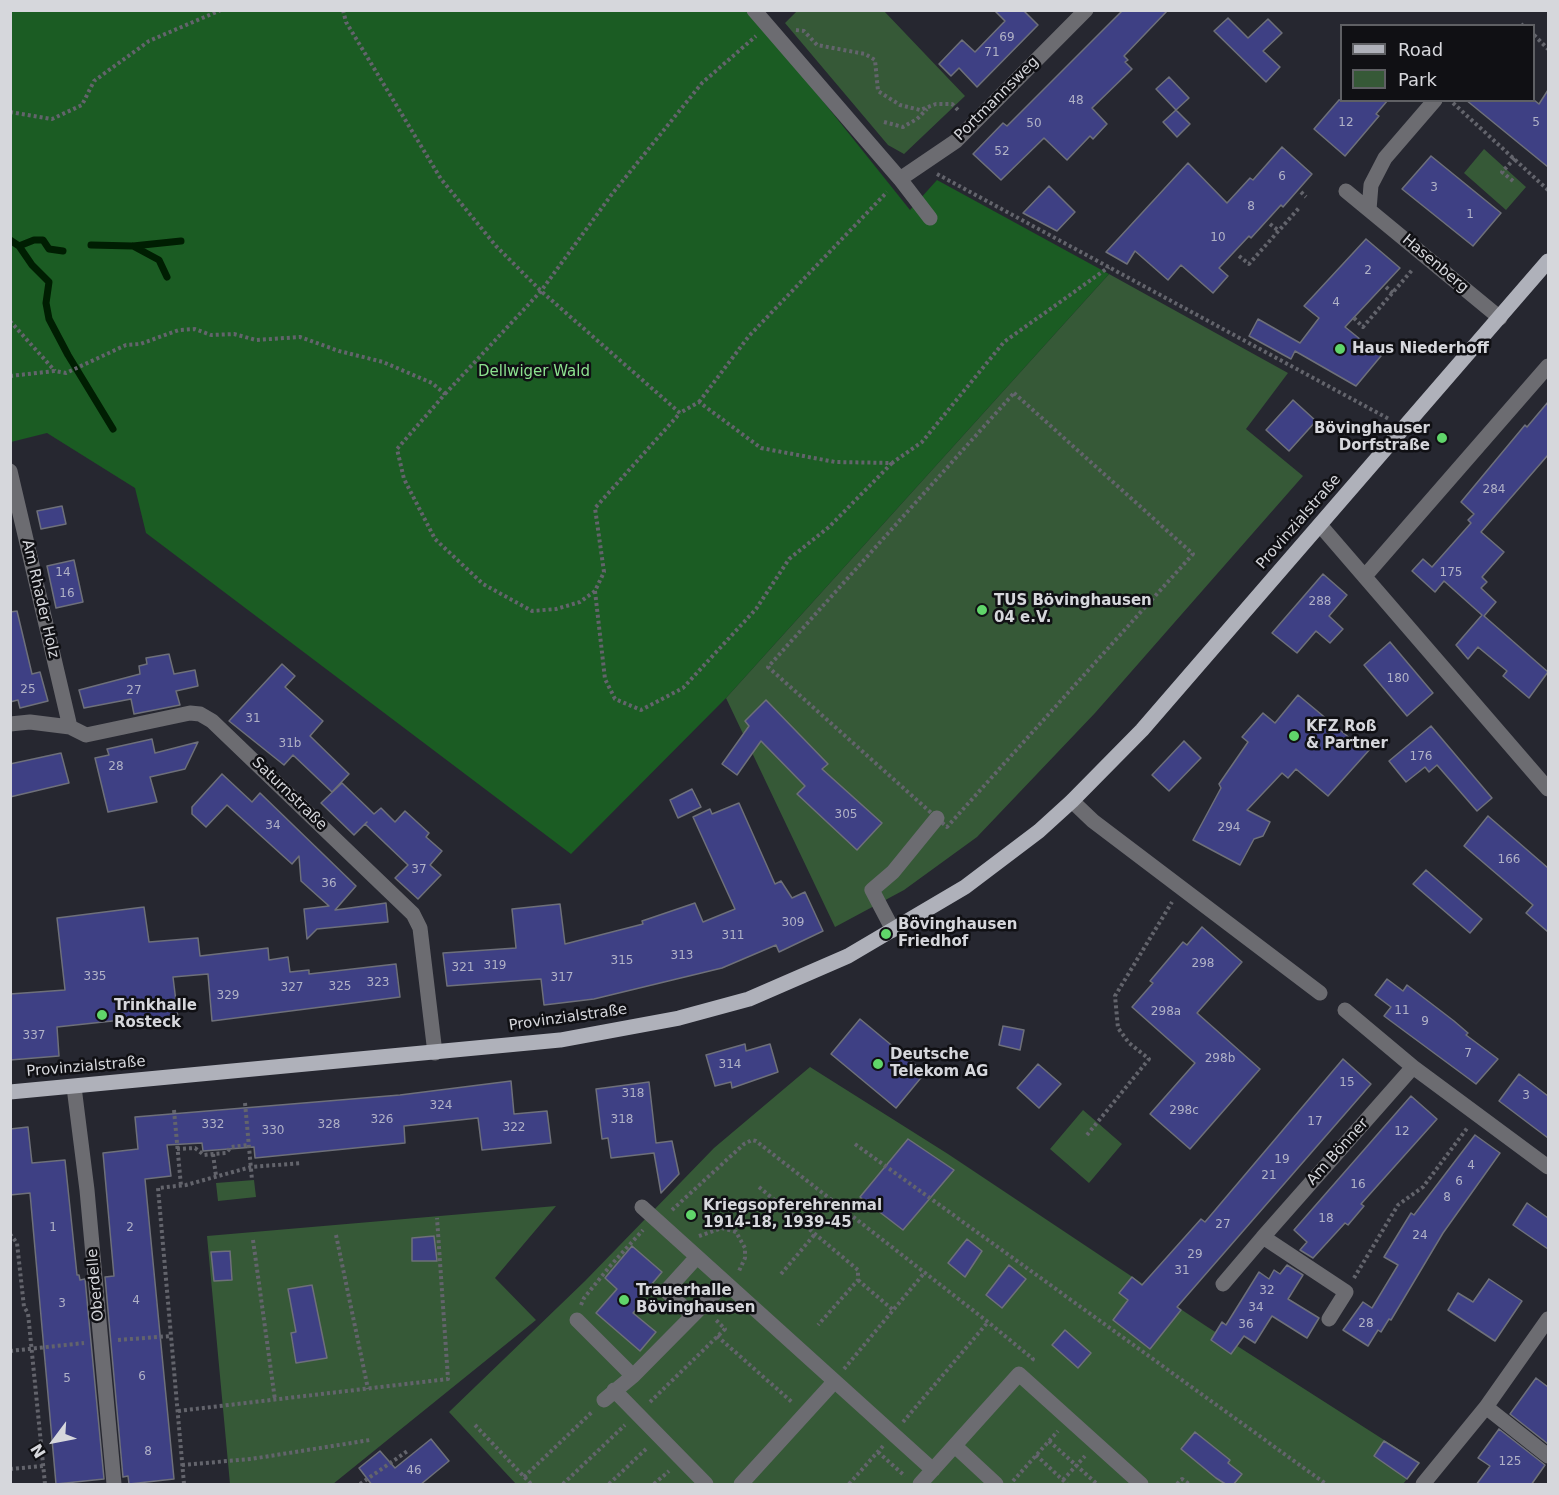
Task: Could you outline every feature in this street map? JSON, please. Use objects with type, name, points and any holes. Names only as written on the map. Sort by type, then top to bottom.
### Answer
[{"type":"main road","name":"Provinzialstraße","points":[[10,1092],[560,1040],[679,1018],[765,993],[848,956],[989,870],[1039,831],[1072,801],[1142,730],[1548,261]]},
{"type":"street","points":[[754,10],[900,179],[930,219]]},
{"type":"street","name":"Portmannsweg","points":[[900,179],[956,141],[1086,10]]},
{"type":"street","points":[[1369,210],[1371,185],[1385,158],[1433,102]]},
{"type":"street","name":"Hasenberg","points":[[1346,191],[1500,318]]},
{"type":"street","points":[[1365,576],[1548,366]]},
{"type":"street","name":"Am Rhader Holz","points":[[10,471],[70,727]]},
{"type":"street","points":[[1320,525],[1548,789]]},
{"type":"street","name":"Saturnstraße","points":[[10,724],[30,722],[70,727],[86,735],[190,713],[200,714],[212,720],[413,914],[420,928],[435,1053]]},
{"type":"street","points":[[1072,801],[1093,822],[1320,993]]},
{"type":"street","points":[[893,930],[872,890],[893,872],[937,818]]},
{"type":"street","points":[[1345,1010],[1413,1067],[1548,1167]]},
{"type":"street","name":"Am Bönner","points":[[1223,1284],[1413,1067]]},
{"type":"street","name":"Oberdelle","points":[[74,1086],[87,1190],[114,1485]]},
{"type":"street","points":[[642,1207],[690,1253],[933,1470]]},
{"type":"street","points":[[1263,1237],[1346,1292],[1329,1318]]},
{"type":"street","points":[[690,1253],[666,1291],[692,1315]]},
{"type":"street","points":[[706,1485],[638,1414],[609,1395],[633,1376],[692,1315],[726,1285]]},
{"type":"street","points":[[1423,1485],[1486,1407],[1548,1319]]},
{"type":"street","points":[[577,1320],[633,1376]]},
{"type":"street","points":[[914,1481],[933,1470],[1019,1374],[1140,1484]]},
{"type":"street","points":[[741,1485],[834,1382]]},
{"type":"street","points":[[1486,1407],[1548,1456]]},
{"type":"street","points":[[955,1446],[996,1485]]},
{"type":"path","points":[[10,112],[52,119],[82,105],[94,81],[149,41],[221,10]]},
{"type":"path","points":[[343,10],[346,22],[441,179],[496,246],[541,291],[680,413]]},
{"type":"path","points":[[596,591],[580,602],[556,609],[532,612],[483,584],[435,539],[404,479],[397,449],[541,291],[612,194],[702,83],[768,26]]},
{"type":"path","points":[[781,41],[797,30],[804,31],[817,45],[865,54],[875,60],[878,91],[900,105],[920,110],[929,106],[952,104],[973,125]]},
{"type":"path","points":[[1535,37],[1548,49]]},
{"type":"path","points":[[1452,103],[1548,190]]},
{"type":"path","points":[[884,122],[903,127],[917,120],[929,106]]},
{"type":"path","points":[[1513,181],[1502,172],[1515,158]]},
{"type":"path","points":[[922,164],[1375,411]]},
{"type":"path","points":[[900,179],[750,336],[699,402],[680,413],[594,508],[604,572],[596,591],[605,679],[615,699],[641,710],[683,688],[756,609],[789,559],[829,527],[892,463],[922,442],[1004,342],[1109,267]]},
{"type":"path","points":[[1301,192],[1306,197]]},
{"type":"path","points":[[1239,256],[1249,264],[1299,208]]},
{"type":"path","points":[[1270,224],[1279,231]]},
{"type":"path","points":[[1354,318],[1363,327],[1415,266]]},
{"type":"path","points":[[1386,287],[1393,293]]},
{"type":"path","points":[[10,321],[55,370]]},
{"type":"path","points":[[10,376],[55,370],[66,373],[126,345],[140,344],[179,330],[195,329],[211,335],[234,334],[256,340],[300,337],[383,363],[432,383],[445,394]]},
{"type":"path","points":[[1014,393],[1193,554],[947,827],[937,818],[768,666],[1014,393]]},
{"type":"path","points":[[699,402],[761,448],[835,462],[892,463]]},
{"type":"path","points":[[1086,1135],[1149,1059],[1129,1043],[1118,1029],[1115,996],[1181,888]]},
{"type":"path","points":[[245,1103],[252,1180]]},
{"type":"path","points":[[174,1110],[181,1186]]},
{"type":"path","points":[[1346,1292],[1398,1205],[1423,1187],[1477,1114]]},
{"type":"path","points":[[584,1298],[656,1221],[752,1140],[925,1272],[1033,1359],[1019,1374]]},
{"type":"path","points":[[177,1149],[195,1148],[204,1155],[226,1153],[231,1147],[249,1144]]},
{"type":"path","points":[[855,1144],[1326,1485]]},
{"type":"path","points":[[213,1154],[216,1176]]},
{"type":"path","points":[[184,1485],[158,1188],[181,1186],[251,1167],[303,1163]]},
{"type":"path","points":[[759,1187],[858,1270],[858,1280],[818,1325]]},
{"type":"path","points":[[178,1411],[448,1379],[437,1218]]},
{"type":"path","points":[[690,1253],[698,1237],[714,1229],[722,1228],[736,1232],[745,1248],[745,1258],[738,1274],[726,1285]]},
{"type":"path","points":[[10,1234],[17,1242],[24,1307],[28,1313],[45,1485]]},
{"type":"path","points":[[781,1275],[815,1234]]},
{"type":"path","points":[[336,1235],[368,1389]]},
{"type":"path","points":[[253,1240],[275,1400]]},
{"type":"path","points":[[834,1382],[925,1272]]},
{"type":"path","points":[[858,1280],[893,1310]]},
{"type":"path","points":[[849,1485],[988,1322]]},
{"type":"path","points":[[10,1351],[171,1336]]},
{"type":"path","points":[[652,1400],[717,1336],[805,1414]]},
{"type":"path","points":[[524,1477],[609,1395]]},
{"type":"path","points":[[563,1485],[638,1414]]},
{"type":"path","points":[[1009,1485],[1069,1419]]},
{"type":"path","points":[[475,1425],[531,1485]]},
{"type":"path","points":[[609,1485],[659,1436]]},
{"type":"path","points":[[182,1465],[250,1459],[370,1440]]},
{"type":"path","points":[[1049,1441],[1097,1485]]},
{"type":"path","points":[[1063,1480],[1096,1444]]},
{"type":"path","points":[[360,1485],[409,1450]]},
{"type":"path","points":[[878,1452],[914,1481]]},
{"type":"path","points":[[1036,1455],[1067,1485]]},
{"type":"path","points":[[10,1469],[43,1466]]},
{"type":"path","points":[[1177,1485],[1182,1479],[1189,1485]]},
{"type":"green space","points":[[798,10],[884,11],[965,96],[904,154],[888,145],[785,23]]},
{"type":"green space","name":"Dellwiger Wald","points":[[11,11],[751,11],[910,210],[937,180],[1109,274],[726,698],[571,854],[146,533],[135,488],[47,433],[11,442]]},
{"type":"green space","points":[[1484,149],[1526,187],[1506,210],[1464,173]]},
{"type":"green space","points":[[1109,274],[1288,373],[1246,429],[1303,476],[1095,713],[977,837],[904,890],[835,927],[726,698]]},
{"type":"green space","points":[[810,1067],[948,1154],[1206,1326],[1420,1463],[1403,1484],[516,1484],[449,1412],[585,1281],[714,1148]]},
{"type":"green space","points":[[1083,1110],[1122,1144],[1089,1183],[1050,1149]]},
{"type":"green space","points":[[254,1180],[256,1197],[218,1201],[216,1183]]},
{"type":"green space","points":[[556,1206],[495,1278],[536,1320],[333,1484],[230,1484],[207,1236]]},
{"type":"building","points":[[994,10],[1023,10],[1038,25],[977,87],[959,68],[951,76],[939,64],[962,40],[975,52],[1005,21]]},
{"type":"building","points":[[1123,10],[1168,10],[1124,56],[1128,60],[1125,62],[1132,69],[1092,108],[1107,124],[1093,139],[1090,136],[1067,160],[1044,138],[1001,180],[973,154],[1003,123],[1007,126]]},
{"type":"building","points":[[1228,18],[1248,38],[1268,19],[1282,33],[1263,51],[1280,67],[1266,82],[1214,31]]},
{"type":"building","points":[[1169,77],[1189,98],[1176,110],[1156,89]]},
{"type":"building","points":[[1548,90],[1548,167],[1468,102],[1535,101],[1539,104]]},
{"type":"building","points":[[1339,100],[1340,102],[1386,102],[1376,114],[1379,116],[1345,156],[1314,129]]},
{"type":"building","points":[[1176,110],[1190,124],[1177,137],[1163,122]]},
{"type":"building","points":[[1282,147],[1312,174],[1283,207],[1281,205],[1219,268],[1228,276],[1213,293],[1181,265],[1168,280],[1135,251],[1127,264],[1106,252],[1188,163],[1227,203],[1250,178],[1253,180]]},
{"type":"building","points":[[1431,156],[1501,213],[1473,246],[1402,189]]},
{"type":"building","points":[[1049,186],[1075,212],[1057,231],[1023,213]]},
{"type":"building","points":[[1366,239],[1400,268],[1345,327],[1381,356],[1356,386],[1295,351],[1291,359],[1249,336],[1258,319],[1300,343],[1319,318],[1304,306]]},
{"type":"building","points":[[1293,400],[1316,421],[1289,451],[1266,430]]},
{"type":"building","points":[[1548,402],[1548,455],[1481,532],[1504,552],[1482,577],[1487,582],[1481,588],[1496,602],[1484,616],[1548,672],[1529,698],[1503,676],[1507,671],[1478,647],[1468,659],[1456,645],[1482,615],[1444,581],[1435,592],[1412,571],[1423,559],[1432,567],[1471,523],[1468,520],[1474,514],[1461,502],[1525,425],[1527,427]]},
{"type":"building","points":[[62,506],[66,524],[41,529],[37,511]]},
{"type":"building","points":[[74,560],[83,602],[56,608],[47,566]]},
{"type":"building","points":[[1323,574],[1347,595],[1329,616],[1343,629],[1330,643],[1316,631],[1297,653],[1272,633]]},
{"type":"building","points":[[17,611],[32,674],[40,672],[48,701],[20,708],[18,700],[10,702],[10,612]]},
{"type":"building","points":[[1390,642],[1433,693],[1407,716],[1364,665]]},
{"type":"building","points":[[169,654],[174,674],[195,670],[198,686],[176,691],[180,705],[134,714],[131,699],[84,708],[79,690],[140,674],[139,666],[147,664],[146,658]]},
{"type":"building","points":[[282,664],[295,676],[285,687],[323,721],[310,736],[349,774],[332,792],[293,755],[284,765],[229,721]]},
{"type":"building","points":[[1298,695],[1352,740],[1356,736],[1371,748],[1328,796],[1296,769],[1288,778],[1282,773],[1247,810],[1270,822],[1263,836],[1254,839],[1240,865],[1193,840],[1221,788],[1219,784],[1248,742],[1242,737],[1263,713],[1275,723]]},
{"type":"building","points":[[766,700],[828,764],[822,769],[882,823],[857,850],[797,794],[805,786],[761,741],[737,775],[722,764],[749,726],[745,721]]},
{"type":"building","points":[[1431,726],[1492,798],[1477,811],[1437,765],[1429,772],[1425,767],[1406,782],[1389,761]]},
{"type":"building","points":[[152,739],[155,753],[198,742],[185,769],[150,777],[157,802],[108,812],[95,758],[109,755],[107,749]]},
{"type":"building","points":[[1184,741],[1201,758],[1169,791],[1152,775]]},
{"type":"building","points":[[61,753],[69,783],[10,797],[10,764]]},
{"type":"building","points":[[222,774],[252,802],[260,793],[356,886],[335,910],[386,903],[388,922],[317,929],[307,939],[304,909],[329,906],[301,881],[299,856],[292,864],[227,805],[206,827],[192,814],[192,807]]},
{"type":"building","points":[[342,783],[374,814],[381,808],[395,822],[405,811],[429,833],[426,837],[442,851],[430,865],[441,875],[418,899],[395,878],[408,865],[365,824],[354,835],[321,803]]},
{"type":"building","points":[[692,789],[701,807],[678,818],[670,800]]},
{"type":"building","points":[[739,803],[775,884],[781,881],[792,898],[805,892],[823,931],[779,952],[776,945],[722,968],[594,999],[544,1005],[541,979],[447,986],[443,953],[516,948],[512,909],[560,904],[565,944],[643,924],[642,921],[695,903],[703,922],[735,909],[693,817],[710,809],[712,814]]},
{"type":"building","points":[[1488,816],[1548,868],[1548,932],[1526,913],[1533,905],[1464,846]]},
{"type":"building","points":[[1426,870],[1482,919],[1470,933],[1413,884]]},
{"type":"building","points":[[144,907],[149,942],[198,938],[200,956],[268,948],[269,960],[288,957],[290,972],[309,970],[309,974],[396,964],[400,997],[212,1021],[208,974],[173,977],[178,1018],[132,1023],[131,1019],[57,1027],[59,1056],[10,1060],[10,994],[65,990],[57,918]]},
{"type":"building","points":[[1202,927],[1242,962],[1197,1013],[1260,1069],[1190,1149],[1150,1114],[1195,1063],[1132,1007],[1153,983],[1150,981],[1183,942],[1187,945]]},
{"type":"building","points":[[1387,979],[1403,991],[1407,985],[1498,1059],[1476,1084],[1384,1016],[1391,1007],[1375,995]]},
{"type":"building","name":"Deutsche Telekom AG","points":[[860,1019],[925,1073],[896,1108],[831,1054]]},
{"type":"building","points":[[1003,1026],[1024,1030],[1020,1050],[999,1045]]},
{"type":"building","points":[[745,1044],[746,1051],[770,1044],[778,1072],[732,1088],[731,1082],[715,1086],[706,1055]]},
{"type":"building","points":[[1343,1059],[1371,1084],[1177,1307],[1181,1310],[1150,1349],[1113,1320],[1128,1300],[1119,1293],[1132,1277],[1142,1285],[1201,1219],[1205,1222]]},
{"type":"building","points":[[1038,1064],[1061,1084],[1039,1108],[1017,1088]]},
{"type":"building","points":[[1519,1074],[1548,1096],[1548,1138],[1499,1101]]},
{"type":"building","points":[[511,1081],[514,1114],[547,1111],[551,1143],[482,1150],[478,1118],[404,1126],[405,1143],[255,1158],[254,1147],[203,1151],[202,1143],[167,1145],[171,1176],[145,1179],[174,1479],[129,1484],[128,1476],[123,1477],[105,1277],[114,1276],[103,1153],[138,1149],[135,1117],[400,1095]]},
{"type":"building","points":[[649,1082],[656,1143],[672,1141],[679,1174],[661,1193],[654,1153],[611,1158],[608,1138],[602,1139],[596,1089]]},
{"type":"building","points":[[1411,1096],[1437,1119],[1361,1204],[1364,1206],[1348,1225],[1345,1223],[1313,1258],[1300,1250],[1307,1242],[1294,1230]]},
{"type":"building","points":[[28,1127],[32,1163],[65,1160],[77,1275],[80,1280],[85,1279],[104,1479],[56,1484],[30,1193],[10,1195],[10,1129]]},
{"type":"building","points":[[1475,1135],[1500,1153],[1443,1233],[1391,1320],[1389,1319],[1381,1332],[1378,1330],[1368,1346],[1343,1330],[1363,1302],[1372,1308],[1398,1265],[1384,1257],[1411,1213],[1414,1215]]},
{"type":"building","points":[[908,1139],[954,1170],[903,1230],[860,1197]]},
{"type":"building","points":[[1527,1203],[1548,1218],[1548,1249],[1513,1225]]},
{"type":"building","points":[[434,1236],[437,1261],[412,1261],[412,1238]]},
{"type":"building","points":[[967,1239],[982,1251],[965,1277],[948,1263]]},
{"type":"building","name":"Trauerhalle Bövinghausen","points":[[632,1246],[662,1272],[640,1298],[643,1302],[633,1313],[656,1332],[640,1351],[596,1313],[617,1289],[605,1278]]},
{"type":"building","points":[[230,1251],[232,1280],[214,1281],[211,1252]]},
{"type":"building","points":[[1009,1265],[1026,1279],[1002,1308],[986,1295]]},
{"type":"building","points":[[1287,1265],[1303,1275],[1288,1299],[1319,1318],[1307,1338],[1272,1316],[1255,1343],[1244,1336],[1231,1354],[1211,1340],[1222,1322],[1226,1325],[1259,1272],[1269,1279],[1274,1270],[1280,1274]]},
{"type":"building","points":[[1489,1279],[1522,1301],[1495,1341],[1448,1310],[1458,1293],[1473,1302]]},
{"type":"building","points":[[312,1285],[327,1358],[296,1363],[291,1333],[296,1332],[288,1289]]},
{"type":"building","points":[[1065,1330],[1091,1353],[1078,1368],[1052,1345]]},
{"type":"building","points":[[1536,1378],[1548,1387],[1548,1444],[1510,1414]]},
{"type":"building","points":[[1499,1429],[1545,1465],[1531,1485],[1476,1485],[1490,1466],[1478,1458]]},
{"type":"building","points":[[1195,1432],[1230,1460],[1228,1463],[1242,1474],[1233,1485],[1227,1485],[1216,1478],[1181,1449]]},
{"type":"building","points":[[431,1439],[449,1461],[420,1485],[372,1485],[359,1468],[380,1451],[395,1468]]},
{"type":"building","points":[[1384,1441],[1419,1463],[1407,1479],[1374,1456]]},
{"type":"waterway","points":[[10,240],[19,246],[32,265],[49,282],[46,303],[49,319],[113,429]]},
{"type":"waterway","points":[[19,246],[34,240],[43,240],[49,249],[63,251]]},
{"type":"waterway","points":[[91,245],[133,246],[181,241]]},
{"type":"waterway","points":[[133,246],[159,260],[167,277]]},
{"type":"place","name":"Haus Niederhoff","points":[[1340,349]]},
{"type":"place","name":"Bövinghauser Dorfstraße","points":[[1442,438]]},
{"type":"place","name":"TUS Bövinghausen 04 e.V.","points":[[982,610]]},
{"type":"place","name":"KFZ Roß & Partner","points":[[1294,736]]},
{"type":"place","name":"Bövinghausen Friedhof","points":[[886,934]]},
{"type":"place","name":"Trinkhalle Rosteck","points":[[102,1015]]},
{"type":"place","name":"Deutsche Telekom AG","points":[[878,1064]]},
{"type":"place","name":"Kriegsopferehrenmal 1914-18, 1939-45","points":[[691,1215]]},
{"type":"place","name":"Trauerhalle Bövinghausen","points":[[624,1300]]}]
